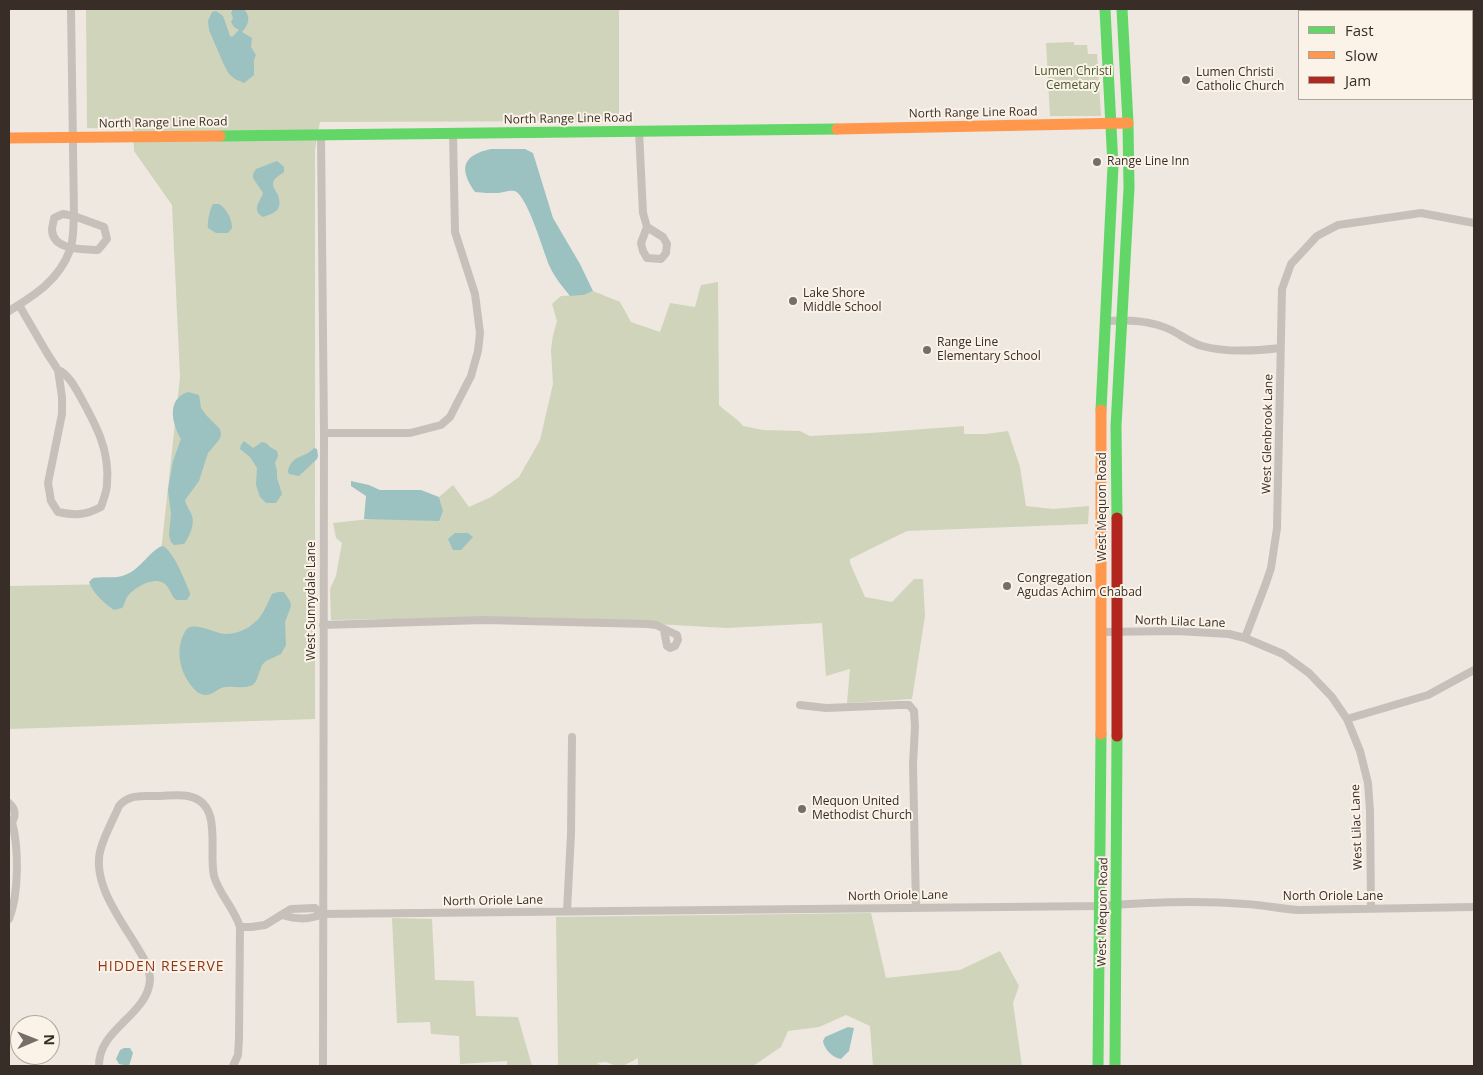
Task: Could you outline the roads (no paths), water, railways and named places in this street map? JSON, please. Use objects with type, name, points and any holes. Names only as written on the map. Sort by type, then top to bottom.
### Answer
[{"type":"main road","name":"West Mequon Road","points":[[1098,1066],[1101,417],[1111,227],[1112,124],[1105,9]]},
{"type":"main road","name":"West Mequon Road","points":[[1115,1066],[1118,631],[1116,426],[1128,226],[1128,123],[1122,9]]},
{"type":"main road","name":"North Range Line Road","points":[[9,138],[639,132],[1128,123]]},
{"type":"street","points":[[9,311],[37,293],[52,280],[71,249],[74,216],[71,9]]},
{"type":"street","points":[[639,132],[643,213],[647,227]]},
{"type":"street","points":[[324,433],[410,433],[441,425],[450,417],[471,376],[478,351],[480,333],[475,294],[455,232],[453,134]]},
{"type":"street","name":"West Sunnydale Lane","points":[[321,135],[324,433],[323,1066]]},
{"type":"street","name":"West Glenbrook Lane","points":[[1245,638],[1268,575],[1277,528],[1282,289],[1291,264],[1317,236],[1338,225],[1422,213],[1474,223]]},
{"type":"street","points":[[63,214],[74,216],[104,227],[107,238],[98,250],[71,249],[57,241],[52,231],[54,218],[63,214]]},
{"type":"street","points":[[20,305],[46,353],[58,370],[62,397],[62,414],[48,483],[51,501],[58,512],[73,516],[88,514],[101,507],[106,488],[105,452],[95,422],[75,387],[63,372],[58,370]]},
{"type":"street","points":[[1106,321],[1137,320],[1170,330],[1200,346],[1212,348],[1256,351],[1280,348]]},
{"type":"street","points":[[323,625],[484,620],[648,624],[664,630]]},
{"type":"street","name":"North Lilac Lane","points":[[1101,632],[1211,633],[1230,634],[1245,638],[1283,654],[1309,673],[1332,697],[1348,719]]},
{"type":"street","points":[[1348,719],[1428,695],[1474,670]]},
{"type":"street","points":[[800,705],[826,708],[909,705],[914,711],[913,764],[916,907]]},
{"type":"street","name":"West Lilac Lane","points":[[1348,719],[1360,751],[1368,783],[1371,908]]},
{"type":"street","points":[[567,911],[571,834],[572,737]]},
{"type":"street","points":[[99,1066],[101,1050],[108,1039],[141,1003],[148,990],[150,980],[145,960],[108,898],[99,872],[100,848],[118,806],[122,802],[138,796],[184,796],[199,800],[211,815],[214,877],[237,916],[240,927],[240,1038],[238,1055],[233,1066]]},
{"type":"street","points":[[9,803],[15,814],[10,824],[15,833],[16,893],[9,919]]},
{"type":"street","name":"North Oriole Lane","points":[[240,927],[265,925],[282,915],[291,918],[315,918],[322,914],[1100,906],[1188,903],[1245,904],[1282,909],[1474,907]]},
{"type":"water","points":[[233,9],[244,9],[248,15],[246,26],[242,32],[252,38],[251,47],[256,55],[254,75],[244,83],[229,74],[209,30],[208,21],[212,12],[216,11],[223,16],[232,37],[239,30],[231,22]]},
{"type":"water","points":[[491,149],[525,149],[533,153],[553,218],[580,264],[593,291],[584,295],[570,296],[561,285],[550,267],[530,212],[519,194],[514,191],[498,193],[475,192],[466,176],[466,164],[474,155]]},
{"type":"water","points":[[277,161],[284,167],[284,172],[273,183],[278,195],[279,207],[274,212],[263,217],[257,209],[263,193],[253,178],[253,174],[256,169]]},
{"type":"water","points":[[213,204],[219,204],[227,211],[231,221],[232,228],[228,233],[216,233],[208,228],[208,219],[212,206]]},
{"type":"water","points":[[188,392],[199,395],[201,408],[220,429],[221,435],[208,453],[199,481],[185,500],[193,520],[190,534],[184,544],[174,545],[169,535],[171,514],[168,490],[173,461],[181,439],[175,426],[173,412],[176,400]]},
{"type":"water","points":[[244,441],[253,448],[262,442],[266,443],[277,451],[278,456],[275,463],[282,494],[276,503],[266,503],[260,497],[256,485],[257,468],[250,457],[240,449]]},
{"type":"water","points":[[314,448],[317,449],[317,459],[299,476],[289,474],[291,464]]},
{"type":"water","points":[[351,481],[369,485],[380,490],[421,490],[439,497],[443,511],[439,521],[364,519],[366,496],[351,486]]},
{"type":"water","points":[[455,533],[468,533],[473,537],[461,550],[453,550],[448,539]]},
{"type":"water","points":[[163,546],[171,554],[182,574],[190,593],[187,600],[176,600],[165,584],[156,581],[144,584],[134,590],[127,597],[122,608],[114,610],[99,598],[93,590],[89,582],[93,578],[125,575]]},
{"type":"water","points":[[284,592],[291,606],[285,622],[286,645],[281,654],[262,665],[253,685],[223,687],[208,695],[196,691],[186,678],[181,665],[180,644],[186,630],[194,626],[226,634],[241,631],[248,628],[260,617],[272,594]]},
{"type":"water","points":[[848,1027],[854,1028],[849,1051],[841,1059],[832,1055],[827,1050],[823,1041],[825,1037]]},
{"type":"water","points":[[130,1048],[133,1053],[129,1066],[119,1064],[116,1059],[120,1050]]},
{"type":"place","name":"Lumen Christi Catholic Church","points":[[1186,80]]},
{"type":"place","name":"Range Line Inn","points":[[1097,162]]},
{"type":"place","name":"Lake Shore Middle School","points":[[793,301]]},
{"type":"place","name":"Range Line Elementary School","points":[[927,350]]},
{"type":"place","name":"Congregation Agudas Achim Chabad","points":[[1007,586]]},
{"type":"place","name":"Mequon United Methodist Church","points":[[802,809]]},
{"type":"district","name":"HIDDEN RESERVE","points":[[161,967]]},
{"type":"park label","name":"Lumen Christi Cemetary","points":[[1073,79]]}]
